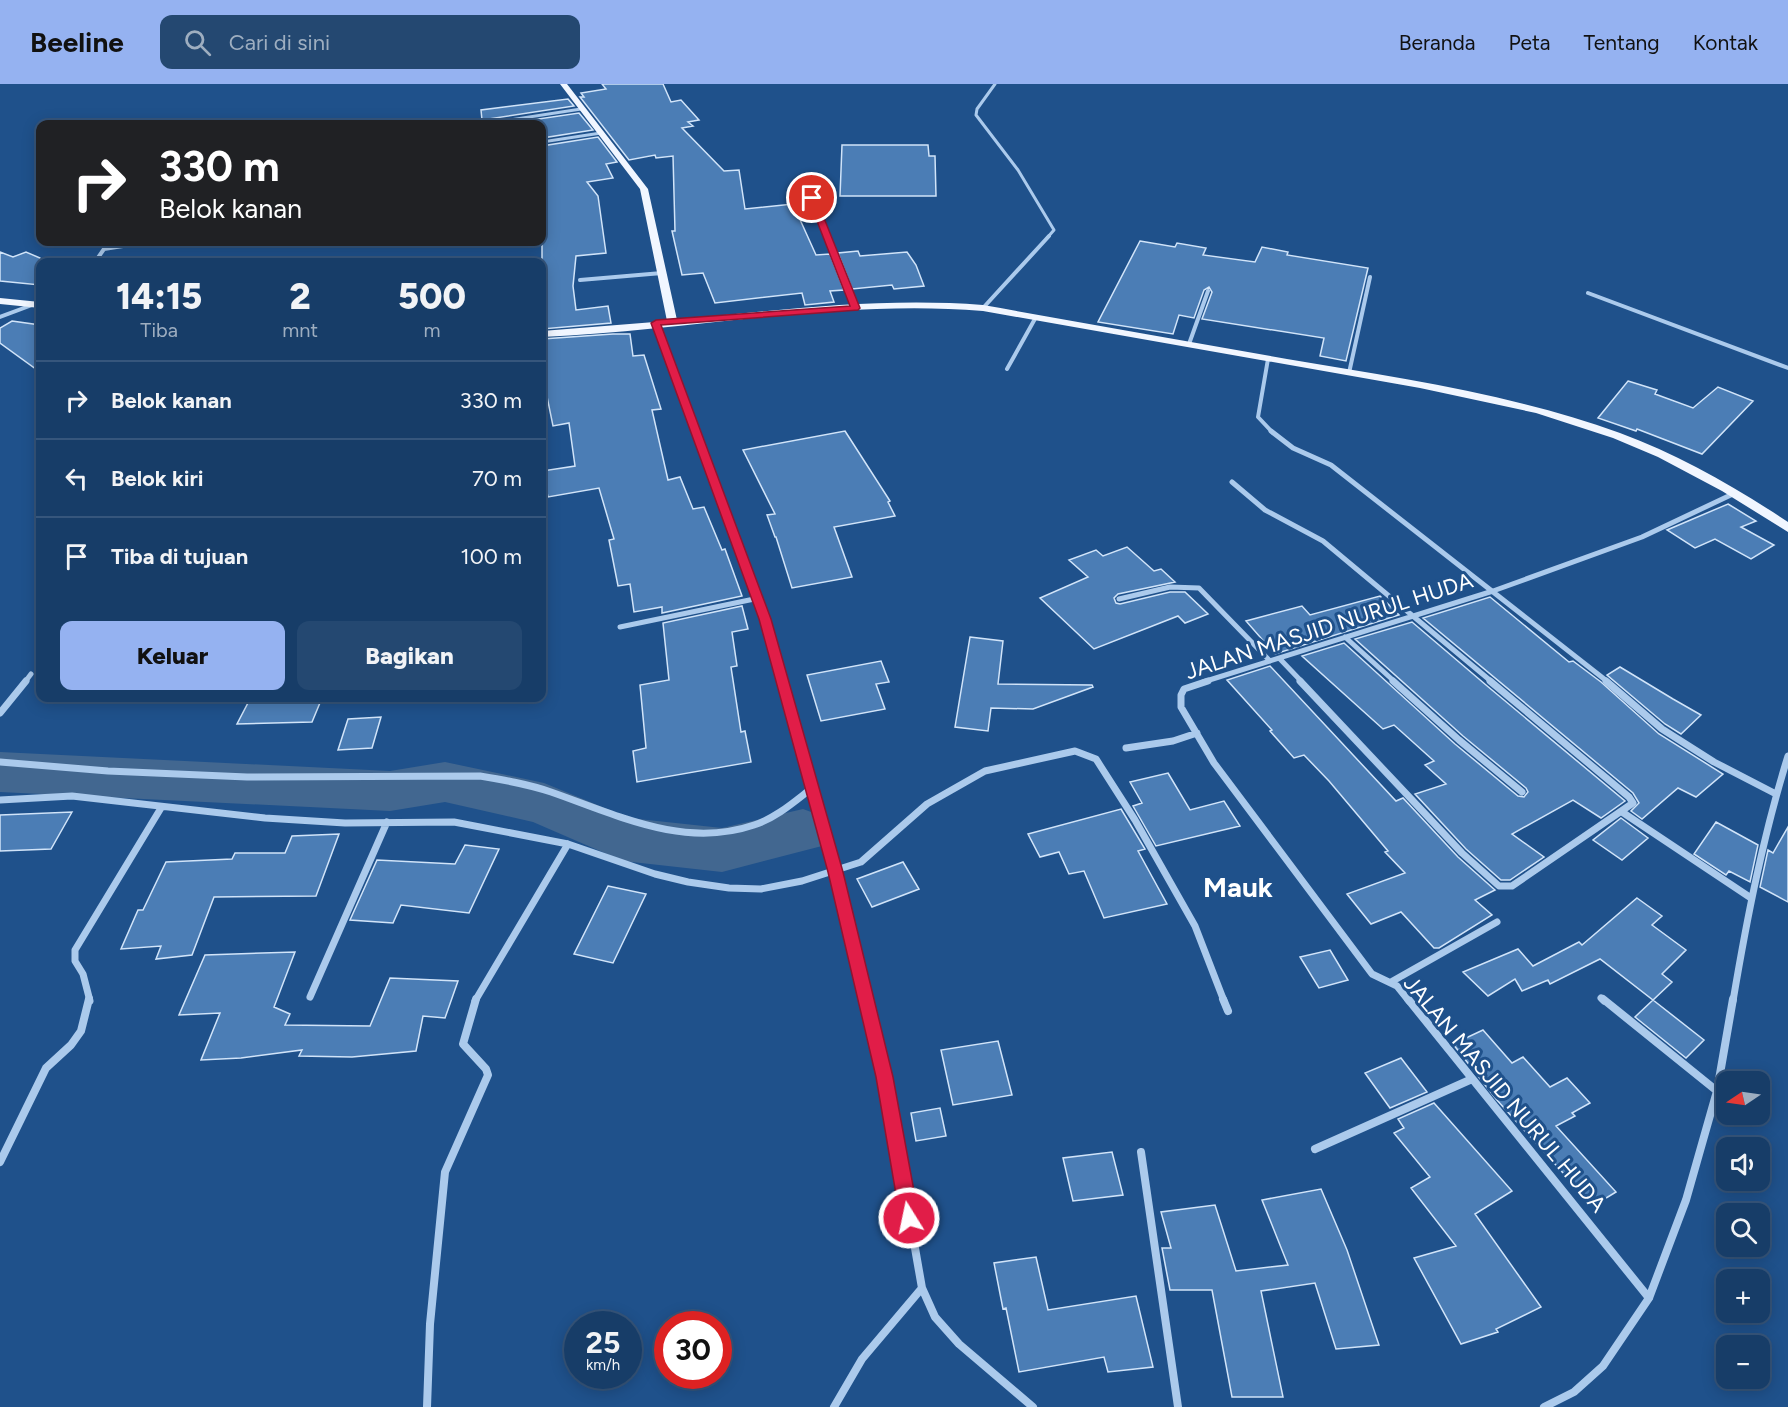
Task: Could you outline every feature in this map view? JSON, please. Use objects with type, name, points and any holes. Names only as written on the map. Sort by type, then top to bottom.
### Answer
[{"type":"main road","points":[[562,84],[641,184],[647,195],[672,321]]},
{"type":"main road","points":[[0,301],[36,305]]},
{"type":"main road","points":[[546,334],[672,321],[855,308],[932,305],[983,308],[1350,373],[1499,401],[1559,416],[1646,447],[1736,493],[1788,528]]},
{"type":"street","points":[[983,308],[1054,230],[1018,170],[976,115],[977,109],[995,84]]},
{"type":"street","points":[[509,120],[581,109]]},
{"type":"street","points":[[546,141],[601,133]]},
{"type":"street","points":[[812,198],[855,308]]},
{"type":"street","points":[[98,258],[104,249],[123,246]]},
{"type":"street","points":[[580,280],[662,273]]},
{"type":"street","points":[[1350,373],[1370,277]]},
{"type":"street","points":[[1189,344],[1208,291]]},
{"type":"street","points":[[1588,293],[1788,368]]},
{"type":"street","points":[[0,317],[36,305]]},
{"type":"street","points":[[1007,369],[1036,318]]},
{"type":"street","points":[[656,323],[759,598],[836,872],[885,1077],[922,1288],[935,1317],[959,1344],[1033,1407]]},
{"type":"street","points":[[1268,359],[1257,415],[1289,446],[1323,459],[1493,591],[1662,729],[1714,762],[1776,794]]},
{"type":"street","points":[[1232,482],[1265,510],[1323,541],[1629,797],[1633,803],[1512,886],[1499,886],[1462,853],[1280,659]]},
{"type":"street","name":"JALAN MASJID NURUL HUDA","points":[[1649,1298],[1397,986],[1372,974],[1214,763],[1181,707],[1181,695],[1184,689],[1493,591],[1642,537],[1736,493]]},
{"type":"street","points":[[1119,599],[1164,588],[1194,586],[1270,661]]},
{"type":"street","points":[[620,627],[759,598]]},
{"type":"street","points":[[1345,637],[1459,740],[1522,792]]},
{"type":"street","points":[[0,713],[31,674]]},
{"type":"street","points":[[1126,748],[1173,741],[1197,733]]},
{"type":"street","points":[[0,800],[72,796],[161,808],[265,818],[345,823],[454,822],[568,844],[655,874],[729,888],[761,889],[836,872],[861,862],[927,804],[985,771],[1063,752],[1084,753],[1096,759],[1109,778],[1195,926],[1228,1011]]},
{"type":"street","points":[[1721,1071],[1751,898],[1776,794],[1788,756]]},
{"type":"street","points":[[0,762],[187,775],[330,778],[400,774],[481,776],[516,781],[547,789],[651,828],[673,833],[712,834],[755,825],[784,810],[812,788]]},
{"type":"street","points":[[0,1162],[46,1068],[71,1045],[81,1031],[90,1002],[83,974],[75,961],[75,950],[161,808]]},
{"type":"street","points":[[1622,812],[1751,898]]},
{"type":"street","points":[[310,997],[387,822]]},
{"type":"street","points":[[427,1407],[430,1324],[445,1172],[488,1074],[463,1044],[463,1038],[473,1004],[568,844]]},
{"type":"street","points":[[1391,982],[1497,922]]},
{"type":"street","points":[[1601,998],[1716,1090]]},
{"type":"street","points":[[1316,1149],[1472,1079]]},
{"type":"street","points":[[1544,1407],[1574,1392],[1603,1366],[1649,1298],[1686,1200],[1716,1095]]},
{"type":"street","points":[[1141,1152],[1178,1407]]},
{"type":"street","points":[[834,1407],[875,1342],[922,1288]]},
{"type":"building","points":[[602,84],[663,84],[671,102],[681,100],[699,120],[688,122],[693,126],[682,128],[724,171],[739,170],[745,209],[793,204],[816,255],[830,254],[844,290],[830,291],[834,302],[805,305],[802,293],[715,303],[703,273],[682,275],[672,231],[675,231],[673,156],[656,158],[655,155],[629,160],[580,97],[584,97],[581,93],[606,89]]},
{"type":"building","points":[[568,99],[574,106],[482,120],[481,110]]},
{"type":"building","points":[[579,113],[593,130],[546,137],[546,120],[532,120]]},
{"type":"building","points":[[598,137],[617,162],[606,164],[613,178],[587,182],[598,196],[606,253],[576,256],[573,286],[576,310],[608,306],[611,323],[546,329],[546,258],[542,258],[542,246],[546,246],[546,145]]},
{"type":"building","points":[[842,145],[928,145],[929,156],[935,156],[936,196],[840,196]]},
{"type":"building","points":[[1140,241],[1175,247],[1177,243],[1206,248],[1203,255],[1255,262],[1262,247],[1288,252],[1287,255],[1368,268],[1346,361],[1320,356],[1324,338],[1202,319],[1212,292],[1209,287],[1204,290],[1194,318],[1179,315],[1173,334],[1098,322]]},
{"type":"building","points":[[858,251],[860,256],[907,252],[916,265],[924,286],[894,289],[892,285],[852,289],[838,253]]},
{"type":"building","points":[[0,252],[13,257],[26,252],[40,258],[36,258],[36,285],[0,281]]},
{"type":"building","points":[[12,321],[36,324],[36,369],[0,343],[0,328]]},
{"type":"building","points":[[630,334],[633,356],[644,355],[661,409],[652,410],[668,480],[680,477],[693,509],[704,507],[722,550],[725,549],[742,596],[662,613],[662,607],[634,612],[630,584],[618,586],[609,540],[614,539],[599,488],[548,497],[546,470],[575,466],[569,423],[553,426],[546,392],[546,339]]},
{"type":"building","points":[[1628,381],[1657,390],[1655,394],[1693,408],[1718,387],[1753,401],[1702,454],[1637,429],[1636,431],[1598,418]]},
{"type":"building","points":[[845,431],[890,501],[888,502],[895,516],[834,527],[852,577],[792,588],[767,515],[775,514],[743,450]]},
{"type":"building","points":[[1728,504],[1756,521],[1741,527],[1774,545],[1751,559],[1715,539],[1695,548],[1667,530]]},
{"type":"building","points":[[1127,547],[1154,571],[1161,569],[1175,582],[1118,594],[1114,598],[1116,603],[1170,592],[1185,592],[1208,614],[1185,623],[1178,616],[1094,649],[1040,598],[1088,577],[1069,560],[1096,550],[1103,556]]},
{"type":"building","points":[[1380,596],[1399,615],[1275,654],[1246,621],[1302,606],[1310,615]]},
{"type":"building","points":[[1490,597],[1569,662],[1573,661],[1601,682],[1659,734],[1723,774],[1696,797],[1678,788],[1642,819],[1631,811],[1639,803],[1633,793],[1423,618]]},
{"type":"building","points":[[742,606],[748,629],[732,632],[737,666],[731,667],[741,732],[745,731],[751,762],[637,782],[633,751],[646,748],[640,685],[669,680],[663,623]]},
{"type":"building","points":[[1412,622],[1625,801],[1601,818],[1573,800],[1512,834],[1544,857],[1510,880],[1501,880],[1466,849],[1415,794],[1446,784],[1425,765],[1434,761],[1394,725],[1383,729],[1302,656],[1344,643],[1455,744],[1518,796],[1524,797],[1528,792],[1526,788],[1463,736],[1355,639]]},
{"type":"building","points":[[970,637],[1003,641],[998,684],[1092,685],[1093,687],[1033,709],[991,708],[988,731],[955,727]]},
{"type":"building","points":[[881,661],[889,682],[876,684],[885,709],[821,721],[807,675]]},
{"type":"building","points":[[1270,666],[1396,801],[1403,798],[1458,857],[1495,890],[1475,900],[1492,915],[1439,948],[1434,948],[1401,912],[1371,924],[1347,894],[1405,873],[1385,852],[1388,851],[1329,781],[1304,755],[1294,758],[1227,680]]},
{"type":"building","points":[[1620,667],[1701,715],[1681,734],[1665,724],[1607,675]]},
{"type":"building","points":[[248,702],[320,702],[312,722],[237,724]]},
{"type":"building","points":[[381,717],[372,748],[338,750],[348,719]]},
{"type":"building","points":[[1168,773],[1190,810],[1224,801],[1240,826],[1156,846],[1133,806],[1142,803],[1130,782]]},
{"type":"building","points":[[1121,809],[1145,849],[1138,851],[1167,904],[1104,918],[1084,871],[1069,874],[1059,852],[1040,857],[1028,834]]},
{"type":"building","points":[[72,812],[51,849],[0,851],[0,815]]},
{"type":"building","points":[[1621,818],[1648,838],[1622,860],[1593,840]]},
{"type":"building","points":[[1716,822],[1758,845],[1750,882],[1729,871],[1726,875],[1694,854]]},
{"type":"building","points":[[1788,827],[1788,902],[1760,887],[1768,850],[1773,853]]},
{"type":"building","points":[[339,834],[316,896],[214,897],[192,955],[156,959],[161,946],[121,949],[138,910],[143,910],[166,862],[232,859],[235,853],[285,853],[292,836]]},
{"type":"building","points":[[465,845],[499,849],[469,913],[401,905],[393,923],[350,920],[377,860],[455,864]]},
{"type":"building","points":[[903,862],[919,889],[872,907],[857,879]]},
{"type":"building","points":[[608,886],[646,894],[613,963],[574,954]]},
{"type":"building","points":[[1637,898],[1662,916],[1652,925],[1686,950],[1662,974],[1672,982],[1653,1000],[1600,959],[1550,984],[1548,980],[1522,991],[1515,979],[1488,996],[1463,972],[1518,949],[1533,966],[1579,942],[1582,945]]},
{"type":"building","points":[[1330,950],[1348,980],[1319,988],[1300,957]]},
{"type":"building","points":[[295,952],[274,1007],[290,1014],[285,1025],[370,1026],[390,978],[458,981],[445,1018],[423,1016],[416,1051],[352,1057],[299,1056],[302,1050],[241,1058],[201,1060],[220,1013],[179,1015],[205,955]]},
{"type":"building","points":[[1653,1000],[1704,1040],[1686,1058],[1635,1017]]},
{"type":"building","points":[[1483,1030],[1512,1063],[1523,1057],[1550,1087],[1567,1078],[1590,1103],[1572,1113],[1575,1116],[1556,1126],[1616,1192],[1593,1206],[1496,1099],[1453,1044]]},
{"type":"building","points":[[998,1041],[1012,1095],[953,1105],[941,1050]]},
{"type":"building","points":[[1401,1058],[1427,1092],[1390,1108],[1365,1073]]},
{"type":"building","points":[[1434,1103],[1512,1191],[1475,1214],[1541,1307],[1496,1329],[1498,1332],[1461,1344],[1414,1258],[1456,1246],[1411,1188],[1430,1177],[1394,1133],[1404,1128],[1398,1119]]},
{"type":"building","points":[[940,1108],[946,1136],[916,1141],[911,1113]]},
{"type":"building","points":[[1112,1152],[1123,1195],[1073,1201],[1063,1158]]},
{"type":"building","points":[[1321,1189],[1347,1250],[1379,1345],[1336,1349],[1315,1283],[1261,1291],[1283,1397],[1232,1397],[1212,1290],[1170,1290],[1162,1248],[1171,1248],[1161,1212],[1215,1205],[1236,1271],[1288,1265],[1262,1200]]},
{"type":"building","points":[[1036,1257],[1048,1310],[1136,1296],[1153,1367],[1108,1372],[1104,1357],[1019,1372],[994,1263]]},
{"type":"waterway","points":[[0,772],[390,791],[445,782],[544,804],[623,839],[722,850],[803,831]]},
{"type":"district","name":"Mauk","points":[[1238,887]]},
{"type":"route","points":[[812,198],[855,308],[656,323],[669,364],[765,619],[836,872],[885,1077],[909,1218]]}]
